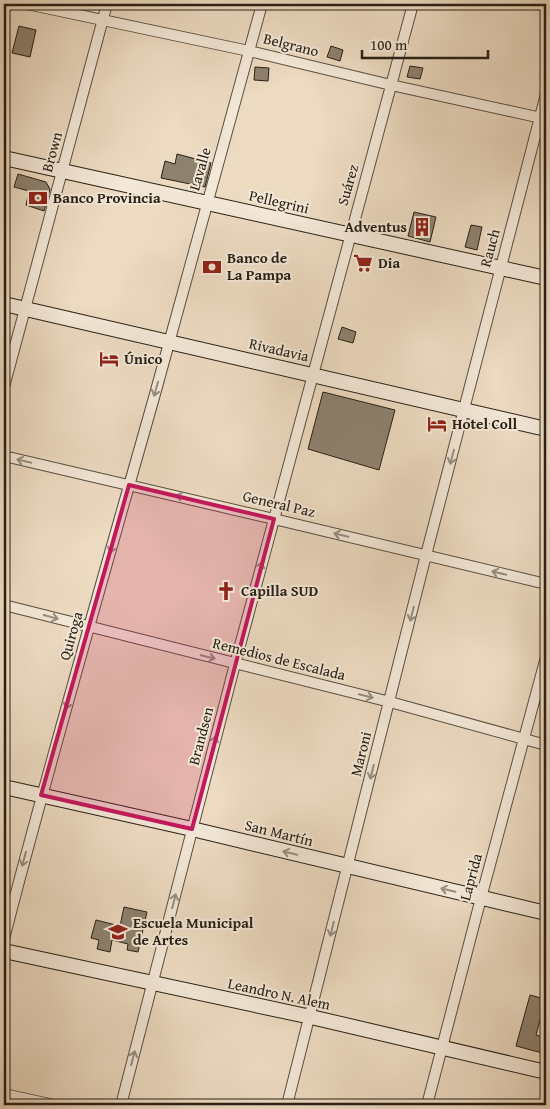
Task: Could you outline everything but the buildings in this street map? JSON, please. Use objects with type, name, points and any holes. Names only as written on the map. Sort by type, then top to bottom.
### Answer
[{"type":"main road","name":"Pellegrini","points":[[4,158],[546,278]]},
{"type":"main road","name":"Rivadavia","points":[[4,304],[546,429]]},
{"type":"main road","name":"San Martín","points":[[4,787],[192,829],[546,913]]},
{"type":"main road","name":"Leandro N. Alem","points":[[4,951],[311,1017],[546,1072]]},
{"type":"street","name":"Belgrano","points":[[27,4],[249,51],[543,119]]},
{"type":"street","name":"Brown","points":[[4,387],[107,4]]},
{"type":"street","name":"Lavalle","points":[[169,342],[262,4]]},
{"type":"street","name":"Suárez","points":[[312,375],[412,4]]},
{"type":"street","name":"Rauch","points":[[465,410],[500,268],[543,119],[546,94]]},
{"type":"street","name":"Quiroga","points":[[4,939],[41,795],[169,342]]},
{"type":"street","name":"Brandsen","points":[[121,1105],[312,375]]},
{"type":"street","name":"Maroni","points":[[287,1105],[311,1017],[426,555],[465,410]]},
{"type":"street","name":"General Paz","points":[[4,456],[546,584]]},
{"type":"street","name":"Remedios de Escalada","points":[[4,605],[390,702],[546,745]]},
{"type":"street","name":"Laprida","points":[[427,1105],[546,657]]},
{"type":"street","points":[[4,1094],[54,1105]]},
{"type":"highlighted area","points":[[129,485],[274,519],[192,829],[41,795]]},
{"type":"place","name":"Banco Provincia","points":[[38,198]]},
{"type":"place","name":"Adventus","points":[[422,227]]},
{"type":"place","name":"Dia","points":[[363,263]]},
{"type":"place","name":"Banco de La Pampa","points":[[212,267]]},
{"type":"place","name":"Único","points":[[109,359]]},
{"type":"place","name":"Hotel Coll","points":[[437,424]]},
{"type":"place","name":"Capilla SUD","points":[[226,591]]},
{"type":"place","name":"Escuela Municipal de Artes","points":[[118,932]]}]
